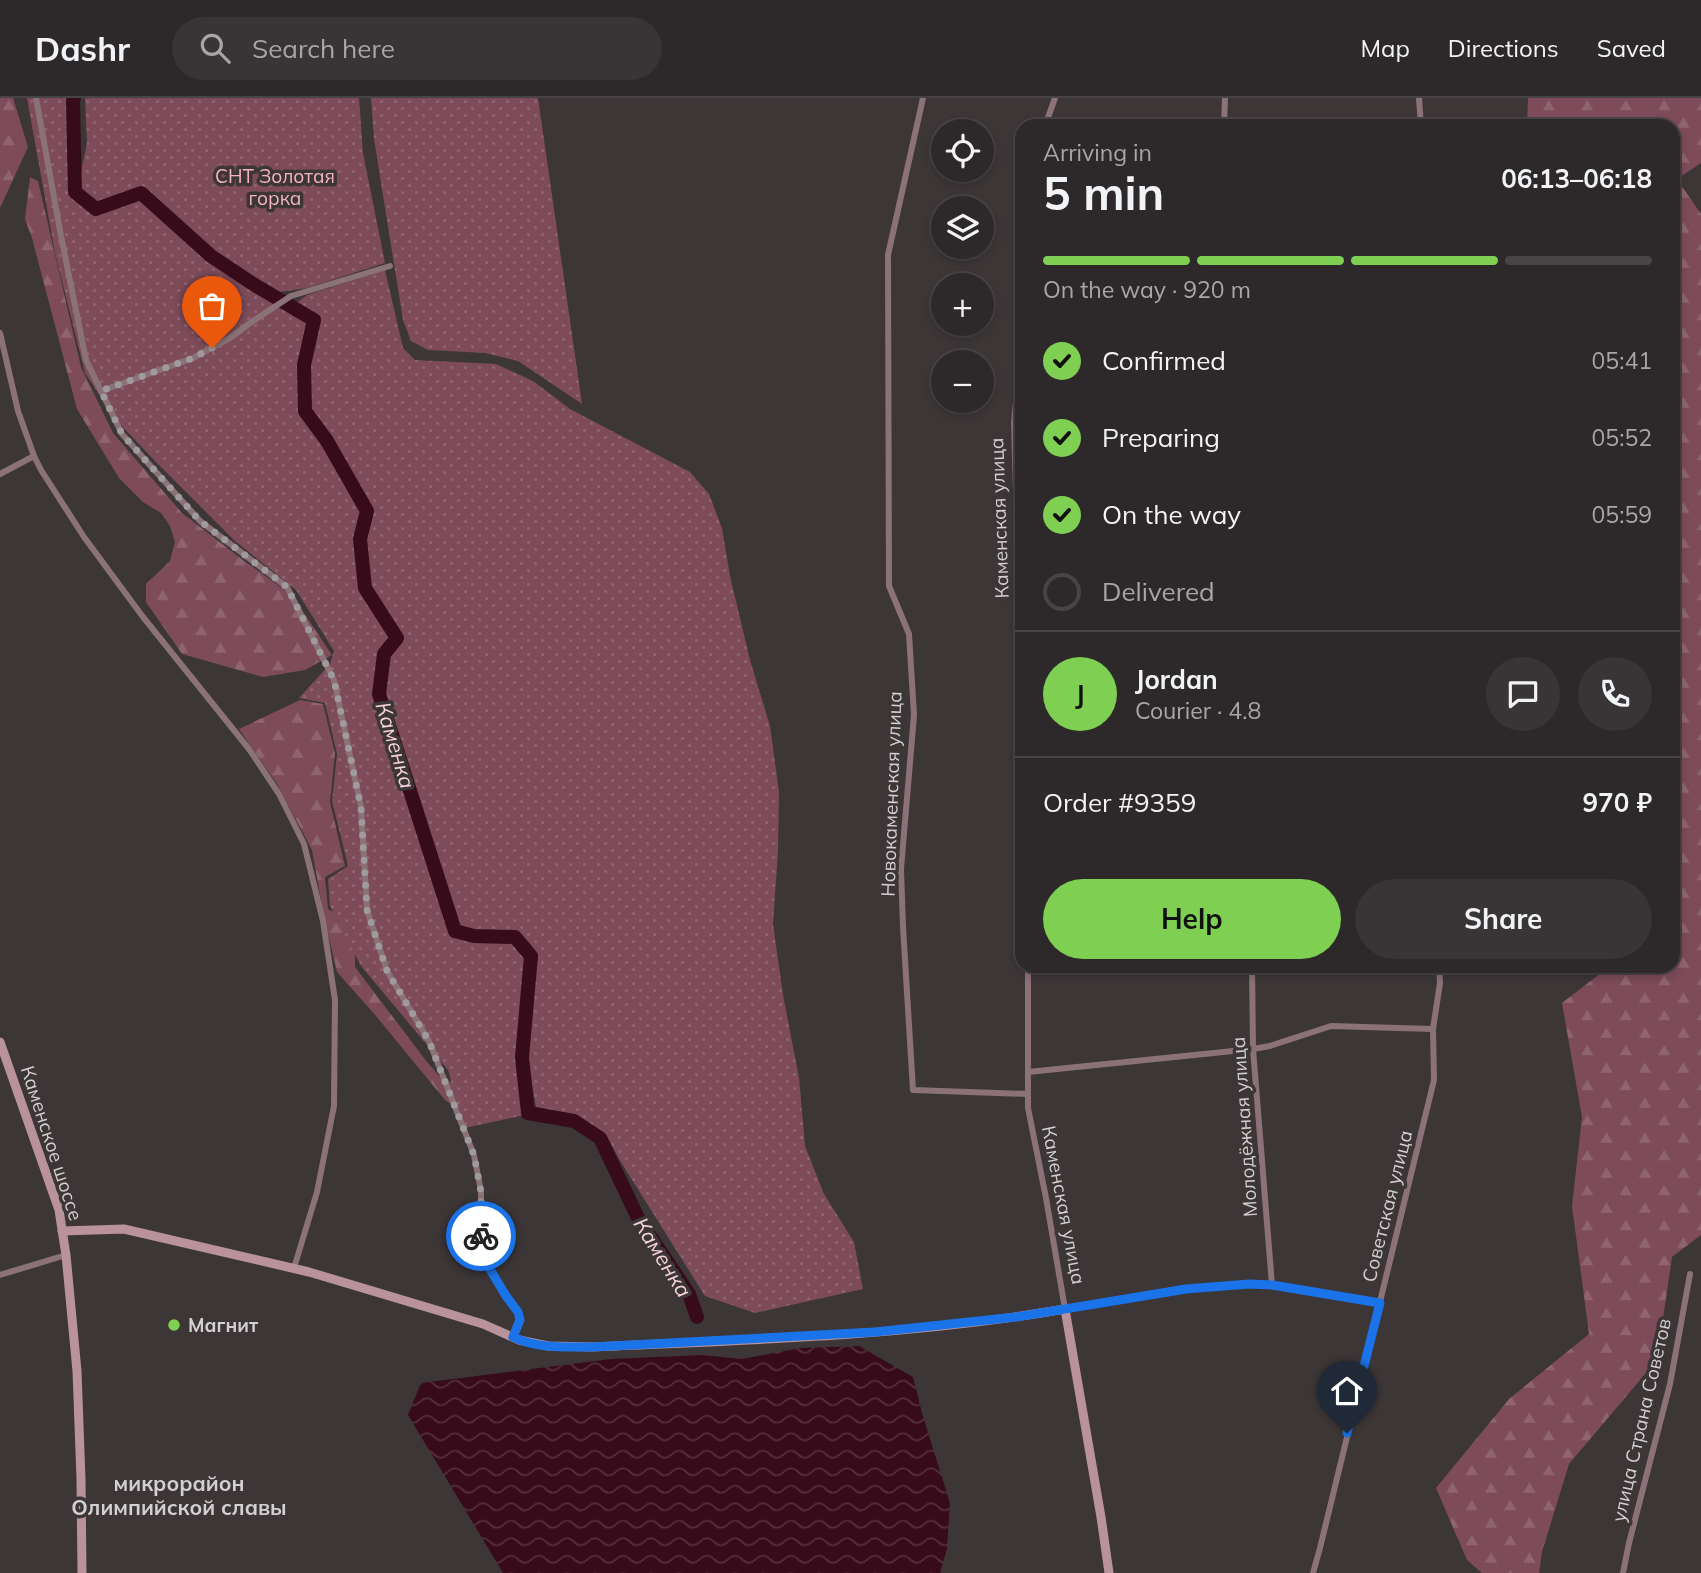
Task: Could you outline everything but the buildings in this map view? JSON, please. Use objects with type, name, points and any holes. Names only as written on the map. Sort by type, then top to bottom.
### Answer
[{"type":"street","points":[[36,98],[86,360],[122,434],[200,521],[287,587],[334,680],[361,807],[367,910],[387,971],[429,1041],[474,1155],[481,1192],[481,1239],[488,1266],[518,1312],[520,1320],[513,1337]]},
{"type":"street","name":"Новокаменская улица","points":[[923,98],[888,255],[889,586],[909,634],[914,715],[901,869],[913,1090],[1028,1094]]},
{"type":"street","points":[[1048,119],[1055,98]]},
{"type":"street","points":[[1224,119],[1226,98]]},
{"type":"street","points":[[1419,98],[1420,119]]},
{"type":"street","points":[[101,391],[193,358],[230,338],[291,296],[390,265]]},
{"type":"street","points":[[0,333],[18,411],[34,456],[83,537],[249,749],[279,793],[304,844],[323,921],[335,1000],[334,1106],[317,1192],[294,1268]]},
{"type":"street","name":"Каменская улица","points":[[1015,412],[1015,458]]},
{"type":"street","points":[[0,474],[34,456]]},
{"type":"street","name":"Каменская улица","points":[[1028,973],[1028,1108],[1046,1198],[1109,1573]]},
{"type":"street","name":"Молодёжная улица","points":[[1252,973],[1253,1049],[1272,1285]]},
{"type":"street","name":"Советская улица","points":[[1313,1573],[1434,1080],[1433,1029],[1439,973]]},
{"type":"street","points":[[1028,1072],[1253,1049],[1331,1026],[1433,1029]]},
{"type":"street","name":"Каменское шоссе","points":[[0,1042],[59,1210],[66,1255],[77,1371],[82,1573]]},
{"type":"street","points":[[62,1231],[124,1229],[294,1268],[483,1324],[519,1340],[548,1346],[581,1347],[875,1332],[1016,1317],[1186,1289],[1249,1284],[1272,1285],[1380,1303]]},
{"type":"street","points":[[0,1275],[66,1255]]},
{"type":"street","name":"улица Страна Советов","points":[[1623,1573],[1670,1384],[1690,1274]]},
{"type":"green space","points":[[0,98],[13,98],[28,147],[0,208]]},
{"type":"green space","points":[[27,98],[68,98],[72,193],[95,211],[141,196],[209,258],[312,321],[301,364],[299,412],[323,443],[362,511],[355,541],[360,587],[392,637],[380,652],[375,692],[451,932],[471,941],[512,942],[526,958],[517,1060],[525,1115],[465,1128],[448,1070],[361,966],[330,906],[328,879],[348,866],[332,801],[337,754],[325,703],[299,698],[330,664],[334,651],[296,590],[235,541],[157,463],[116,420],[85,373],[55,253]]},
{"type":"green space","name":"СНТ Золотая горка","points":[[85,98],[359,98],[363,153],[385,263],[307,288],[280,292],[213,252],[143,192],[96,206],[77,191],[87,143]]},
{"type":"green space","points":[[371,98],[538,98],[582,404],[518,361],[485,353],[428,350],[411,341],[403,320],[374,139]]},
{"type":"green space","points":[[1528,98],[1701,98],[1701,163],[1680,177],[1680,119],[1527,119]]},
{"type":"green space","points":[[30,177],[38,181],[81,367],[113,433],[182,513],[292,595],[332,655],[305,670],[263,677],[182,654],[146,602],[146,584],[170,561],[175,542],[170,526],[161,513],[143,502],[119,478],[77,409],[25,219]]},
{"type":"green space","points":[[1680,183],[1701,214],[1701,1235],[1672,1257],[1657,1360],[1569,1464],[1542,1552],[1539,1573],[1482,1573],[1467,1560],[1436,1488],[1509,1399],[1589,1334],[1572,1206],[1582,1117],[1562,1003],[1601,973],[1680,973]]},
{"type":"green space","points":[[385,270],[403,348],[415,360],[496,364],[533,381],[570,409],[690,472],[709,494],[722,528],[730,576],[750,660],[770,726],[779,792],[773,924],[799,1078],[805,1146],[824,1194],[854,1242],[863,1289],[755,1313],[705,1296],[607,1136],[574,1115],[536,1107],[527,1057],[538,955],[517,932],[474,931],[458,927],[383,694],[388,657],[402,638],[368,588],[362,539],[371,511],[329,439],[307,410],[307,366],[318,320],[295,304],[307,295]]},
{"type":"green space","points":[[300,700],[323,704],[335,753],[330,802],[345,866],[325,877],[328,909],[355,924],[355,967],[427,1062],[446,1084],[464,1073],[461,1110],[445,1100],[337,972],[312,850],[277,784],[239,729]]},
{"type":"water","points":[[859,1346],[913,1377],[950,1503],[947,1549],[940,1573],[503,1573],[408,1415],[421,1383],[611,1359],[702,1355],[742,1359],[800,1348]]},
{"type":"waterway","name":"Каменка","points":[[74,98],[75,192],[96,209],[141,193],[211,256],[314,320],[304,365],[305,411],[327,441],[367,511],[360,539],[365,588],[397,638],[384,654],[379,694],[455,931],[474,936],[515,937],[531,956],[522,1057],[528,1113],[574,1121],[600,1138],[638,1218],[689,1294],[697,1317]]},
{"type":"way so far","points":[[212,348],[193,358],[101,391],[122,434],[200,521],[287,587],[334,680],[361,807],[367,910],[387,971],[429,1041],[474,1155],[481,1192],[481,1236]]},
{"type":"place","name":"Магнит","points":[[174,1325]]},
{"type":"district","name":"микрорайон Олимпийской славы","points":[[179,1495]]},
{"type":"route","points":[[481,1236],[488,1266],[518,1312],[520,1320],[513,1337],[548,1346],[593,1347],[875,1332],[1016,1317],[1186,1289],[1249,1284],[1272,1285],[1380,1303],[1347,1433]]}]
